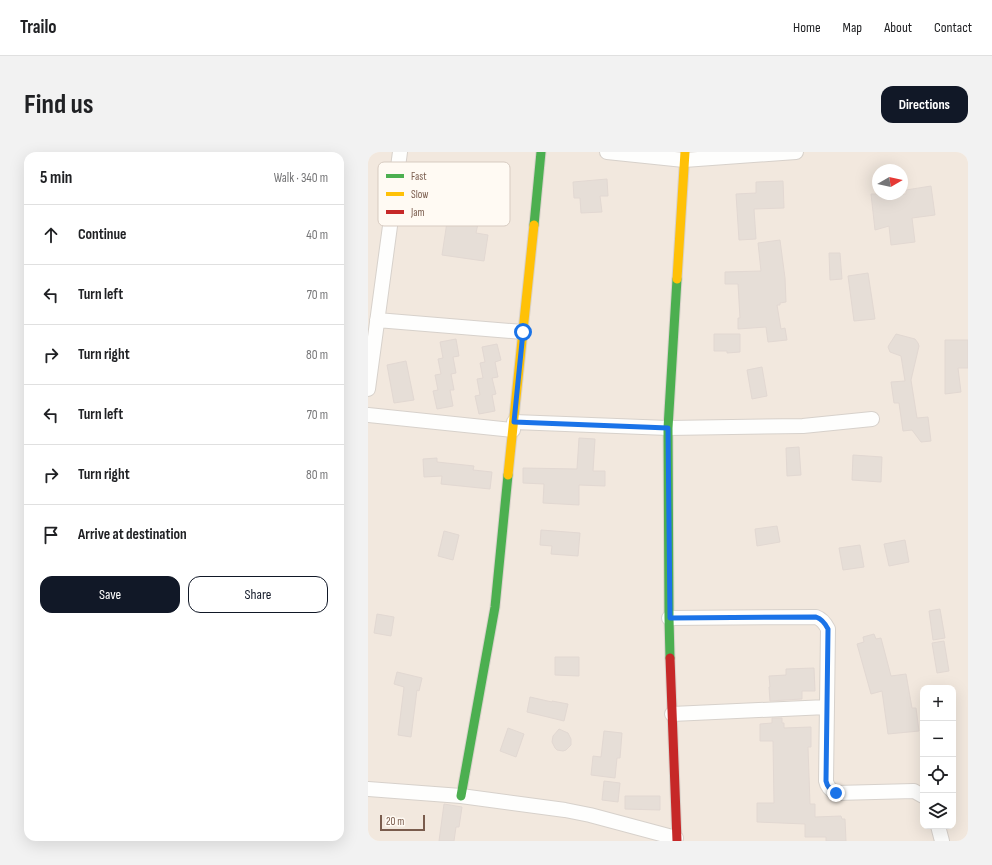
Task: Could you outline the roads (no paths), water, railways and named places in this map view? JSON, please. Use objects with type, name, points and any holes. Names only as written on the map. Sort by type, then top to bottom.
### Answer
[{"type":"street","points":[[399,162],[400,152]]},
{"type":"street","points":[[462,796],[495,607],[541,152]]},
{"type":"street","points":[[607,152],[684,156],[796,152]]},
{"type":"street","points":[[368,789],[462,796],[590,815],[676,840],[670,618],[668,428],[684,156]]},
{"type":"street","points":[[368,389],[390,226]]},
{"type":"street","points":[[377,320],[523,332]]},
{"type":"street","points":[[368,415],[513,426],[668,428],[803,426],[872,419]]},
{"type":"street","points":[[670,618],[820,618],[828,629],[827,785],[836,793],[914,791],[920,794]]},
{"type":"street","points":[[672,714],[827,707]]},
{"type":"street","points":[[939,829],[942,841]]}]
